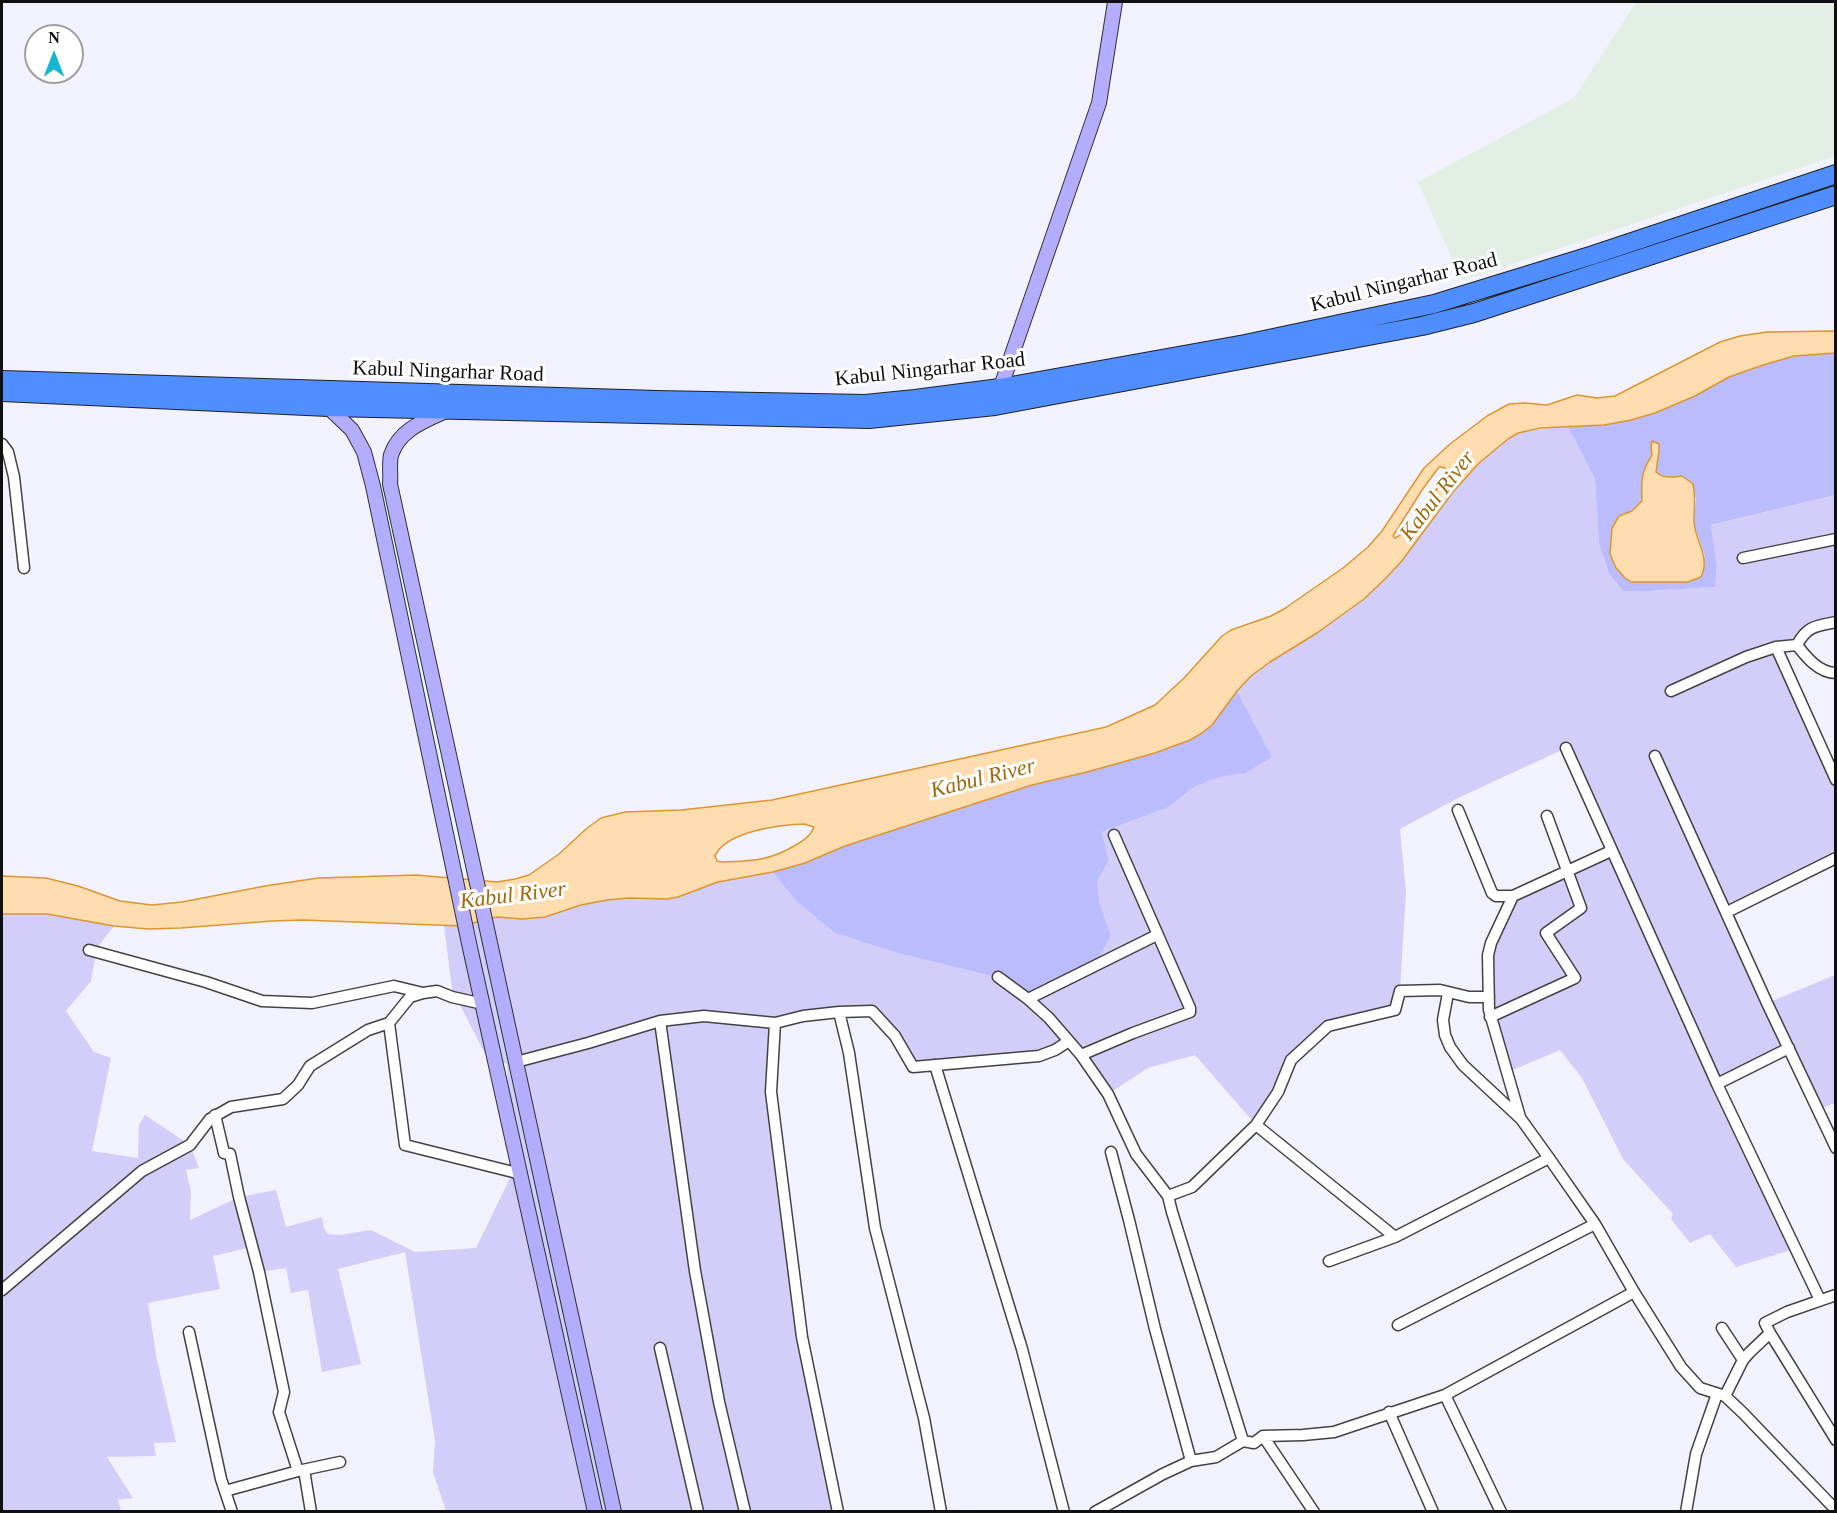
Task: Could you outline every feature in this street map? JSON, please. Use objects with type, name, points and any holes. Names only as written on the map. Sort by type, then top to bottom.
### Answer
[{"type":"highway","name":"Kabul Ningarhar Road","points":[[1735,217],[1836,174]]},
{"type":"highway","name":"Kabul Ningarhar Road","points":[[2,392],[328,407],[869,419],[998,397],[1434,303],[1593,255],[1735,217],[1836,195]]},
{"type":"highway","name":"Kabul Ningarhar Road","points":[[2,380],[386,393],[865,404],[998,397]]},
{"type":"street","points":[[998,397],[1099,103],[1115,2]]},
{"type":"street","points":[[328,407],[352,430],[364,452],[373,486],[470,948],[595,1512]]},
{"type":"street","points":[[451,409],[420,422],[402,436],[391,456],[390,484],[614,1512]]},
{"type":"street","points":[[2,444],[8,452],[14,477],[24,568]]},
{"type":"street","points":[[1743,558],[1836,538]]},
{"type":"street","points":[[1797,645],[1804,633],[1812,627],[1836,622]]},
{"type":"street","points":[[1671,691],[1746,657],[1776,647],[1797,645]]},
{"type":"street","points":[[1797,645],[1807,658],[1829,673],[1836,673]]},
{"type":"street","points":[[1776,647],[1836,780]]},
{"type":"street","points":[[1566,748],[1717,1084],[1820,1300]]},
{"type":"street","points":[[1656,756],[1836,1148]]},
{"type":"street","points":[[1458,810],[1492,893],[1496,896],[1513,896],[1611,850]]},
{"type":"street","points":[[1490,1017],[1575,978],[1546,933],[1581,908],[1547,816]]},
{"type":"street","points":[[1081,1055],[1190,1012],[1114,835]]},
{"type":"street","points":[[1727,912],[1836,858]]},
{"type":"street","points":[[1513,896],[1491,943],[1488,956],[1489,997],[1490,1017],[1521,1119]]},
{"type":"street","points":[[1028,999],[1157,934]]},
{"type":"street","points":[[90,950],[206,982],[262,1001],[312,1003],[394,986],[423,993]]},
{"type":"street","points":[[998,977],[1049,1018],[1081,1055],[1108,1094],[1136,1154],[1168,1196],[1243,1440]]},
{"type":"street","points":[[1168,1196],[1192,1186],[1256,1125],[1278,1092],[1291,1060],[1328,1026],[1395,1010],[1400,991],[1440,990],[1468,997],[1489,997]]},
{"type":"street","points":[[2,1290],[142,1171],[190,1145],[215,1115],[231,1107],[283,1099],[298,1085],[310,1066],[368,1030],[389,1023],[410,997],[437,991],[483,1004]]},
{"type":"street","points":[[1448,993],[1443,1020],[1444,1035],[1450,1047],[1463,1065],[1521,1119],[1550,1158],[1595,1224],[1681,1367],[1700,1388],[1721,1395],[1743,1413],[1836,1510]]},
{"type":"street","points":[[516,1062],[660,1021],[704,1016],[775,1023],[803,1016],[872,1011],[895,1036],[913,1067],[1039,1056],[1069,1041]]},
{"type":"street","points":[[839,1012],[849,1053],[875,1228],[924,1418],[941,1512]]},
{"type":"street","points":[[660,1021],[694,1270],[719,1402],[744,1512]]},
{"type":"street","points":[[389,1023],[405,1145],[521,1173]]},
{"type":"street","points":[[775,1023],[771,1092],[802,1337],[838,1512]]},
{"type":"street","points":[[1717,1084],[1789,1048]]},
{"type":"street","points":[[935,1065],[1022,1349],[1064,1512]]},
{"type":"street","points":[[215,1115],[224,1153],[230,1154],[259,1272],[284,1392],[279,1412],[301,1471],[311,1512]]},
{"type":"street","points":[[1256,1125],[1395,1237]]},
{"type":"street","points":[[1111,1152],[1191,1461]]},
{"type":"street","points":[[1329,1261],[1395,1237],[1550,1158]]},
{"type":"street","points":[[1398,1325],[1595,1224]]},
{"type":"street","points":[[539,1256],[557,1252]]},
{"type":"street","points":[[1095,1512],[1163,1474],[1191,1461],[1216,1457],[1243,1440],[1254,1443],[1263,1436],[1334,1432],[1445,1395],[1634,1292]]},
{"type":"street","points":[[1834,1298],[1820,1300],[1765,1323],[1836,1440]]},
{"type":"street","points":[[1722,1328],[1743,1360]]},
{"type":"street","points":[[189,1332],[221,1479],[232,1512]]},
{"type":"street","points":[[1686,1512],[1696,1454],[1721,1395],[1743,1360],[1770,1333]]},
{"type":"street","points":[[660,1348],[698,1512]]},
{"type":"street","points":[[1445,1395],[1502,1512]]},
{"type":"street","points":[[1389,1412],[1433,1512]]},
{"type":"street","points":[[1263,1436],[1314,1512]]},
{"type":"street","points":[[225,1491],[340,1462]]},
{"type":"shaded area","points":[[1636,2],[1835,2],[1835,156],[1462,281],[1418,182],[1574,98]]},
{"type":"shaded area","points":[[1568,427],[1595,479],[1599,543],[1623,591],[1715,587],[1717,566],[1711,525],[1835,495],[1835,622],[1812,627],[1797,645],[1776,647],[1835,780],[1835,858],[1727,913],[1767,1003],[1835,975],[1835,1103],[1818,1110],[1789,1048],[1717,1085],[1794,1249],[1736,1267],[1710,1234],[1690,1243],[1671,1219],[1673,1214],[1623,1159],[1582,1078],[1560,1050],[1508,1072],[1490,1017],[1488,955],[1513,896],[1610,850],[1566,748],[1456,799],[1400,829],[1406,892],[1400,991],[1395,1010],[1328,1026],[1291,1060],[1256,1125],[1195,1055],[1148,1068],[1108,1094],[1069,1042],[1055,1050],[913,1067],[872,1011],[775,1024],[771,1093],[802,1337],[838,1511],[446,1511],[433,1472],[435,1441],[405,1252],[338,1269],[361,1364],[322,1372],[308,1290],[291,1293],[286,1268],[259,1272],[252,1247],[213,1256],[220,1289],[148,1303],[157,1360],[176,1442],[154,1443],[156,1456],[107,1457],[133,1498],[118,1500],[121,1511],[2,1511],[2,914],[47,914],[114,926],[97,948],[91,981],[66,1011],[94,1052],[111,1058],[92,1151],[138,1158],[139,1125],[145,1115],[190,1145],[199,1168],[186,1170],[191,1191],[190,1220],[239,1197],[276,1190],[286,1227],[322,1217],[328,1234],[340,1235],[371,1230],[415,1252],[476,1248],[510,1178],[507,1064],[485,1054],[452,989],[444,926],[461,926],[497,917],[522,919],[545,917],[581,905],[607,900],[667,899],[718,882],[773,872],[797,902],[835,933],[901,954],[998,977],[1111,935],[1100,905],[1097,882],[1109,860],[1102,832],[1169,807],[1194,787],[1220,777],[1244,773],[1271,756],[1237,691],[1251,676],[1270,662],[1317,633],[1364,599],[1401,562],[1453,492],[1492,451],[1518,433]]},
{"type":"sand","points":[[1835,353],[1835,495],[1711,525],[1717,566],[1715,587],[1623,591],[1609,573],[1599,543],[1595,479],[1568,427],[1633,419],[1674,405],[1740,372],[1787,358]],"holes":[[[1653,441],[1659,444],[1656,472],[1665,477],[1682,476],[1696,498],[1694,524],[1705,557],[1688,582],[1619,516],[1632,511],[1642,501],[1642,477],[1652,455]]]},
{"type":"sand","points":[[1237,691],[1272,757],[1245,773],[1220,777],[1194,787],[1169,807],[1102,832],[1109,860],[1097,882],[1100,905],[1111,935],[1096,962],[1028,999],[997,977],[901,954],[835,933],[797,902],[773,872],[1032,785],[1155,753],[1190,740],[1212,725]]},
{"type":"water","name":"Kabul River","points":[[1835,331],[1835,353],[1794,356],[1763,365],[1729,377],[1695,396],[1655,413],[1631,420],[1604,425],[1541,428],[1518,433],[1479,463],[1453,492],[1401,562],[1364,599],[1251,676],[1212,725],[1202,733],[1155,753],[1032,785],[773,872],[718,882],[678,897],[607,900],[581,905],[545,917],[522,919],[497,917],[461,926],[303,920],[148,929],[114,926],[47,914],[2,914],[2,876],[46,878],[78,886],[120,901],[152,905],[182,902],[318,878],[416,875],[497,882],[515,879],[529,875],[559,854],[601,818],[625,812],[681,810],[772,800],[1106,727],[1155,705],[1184,678],[1222,636],[1231,630],[1284,609],[1343,568],[1368,547],[1382,531],[1424,468],[1450,444],[1487,416],[1509,404],[1547,405],[1577,395],[1597,398],[1615,396],[1720,342],[1767,332]],"holes":[[[1439,467],[1446,469],[1432,496],[1416,518],[1395,538],[1393,536]],[[804,824],[814,827],[808,836],[776,855],[722,862],[717,861],[715,856],[721,847],[742,835],[768,828]]]},
{"type":"water","points":[[1652,441],[1659,444],[1656,472],[1665,477],[1682,476],[1693,484],[1694,522],[1702,549],[1704,570],[1701,577],[1688,582],[1631,582],[1616,568],[1610,554],[1612,528],[1619,516],[1632,511],[1642,501],[1642,477],[1652,455]]}]
